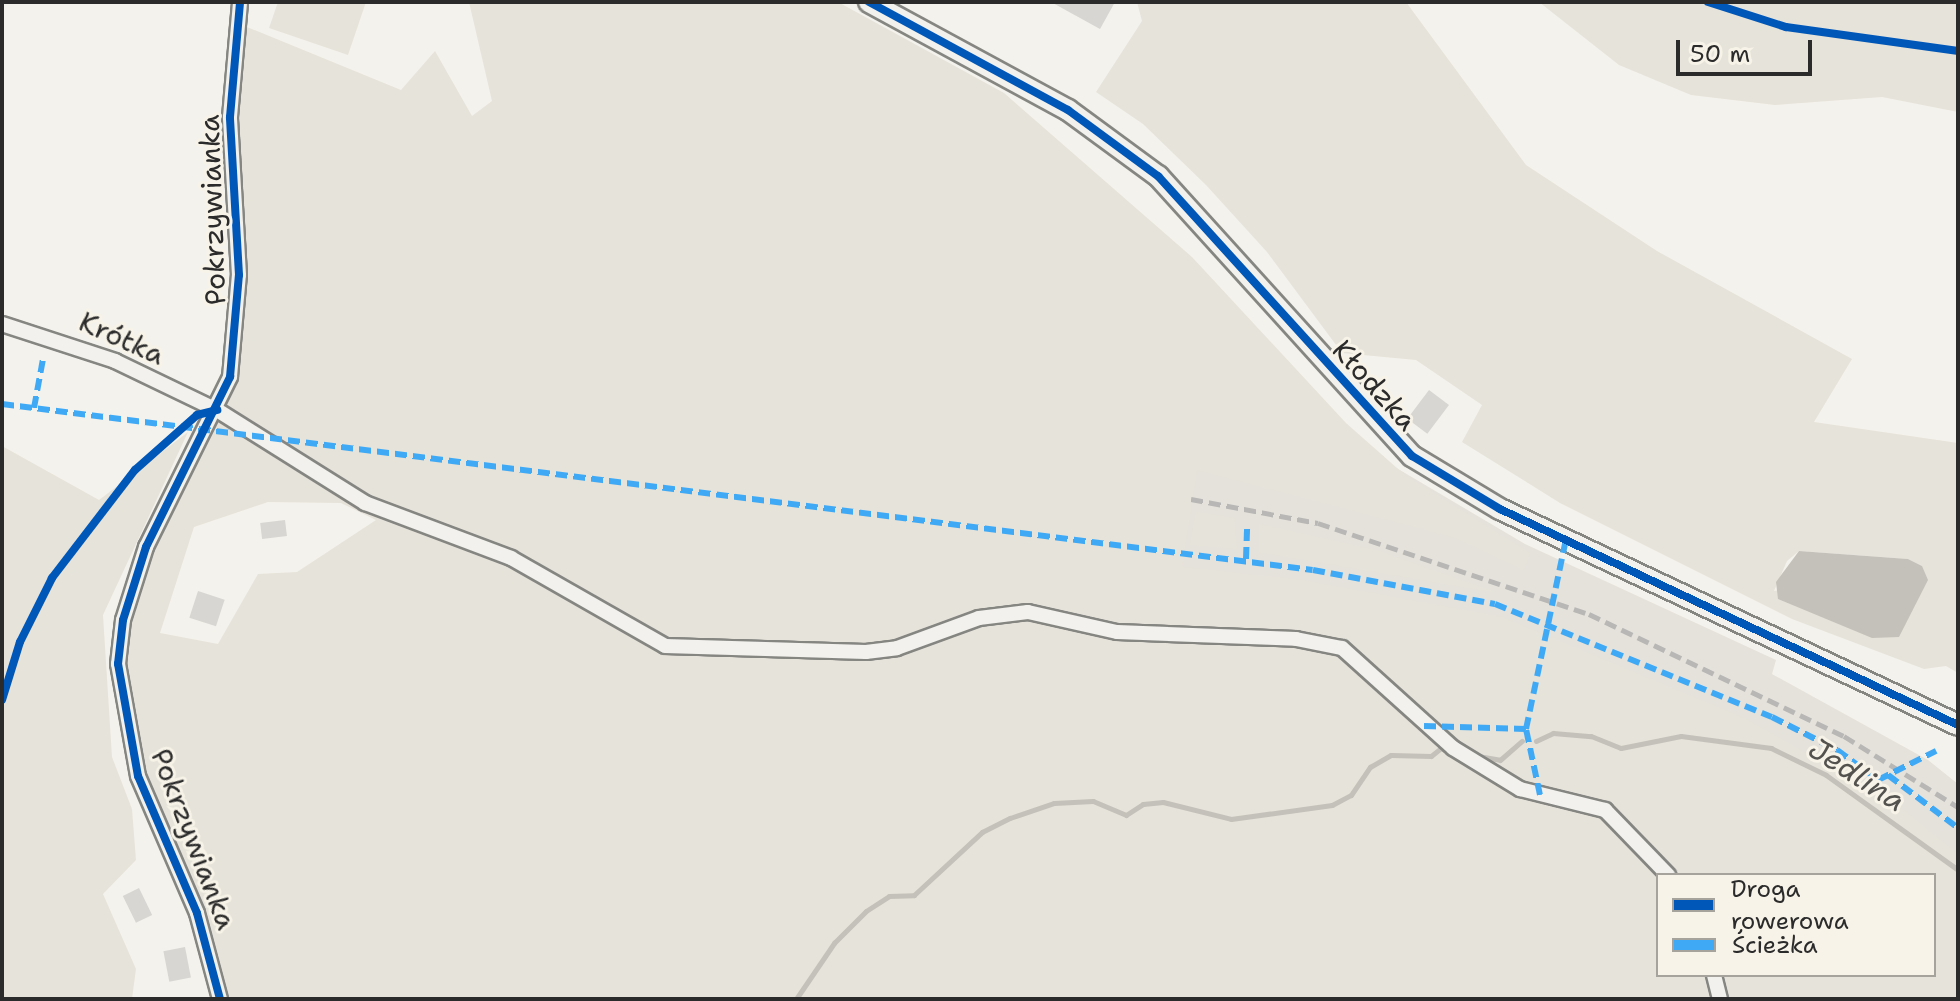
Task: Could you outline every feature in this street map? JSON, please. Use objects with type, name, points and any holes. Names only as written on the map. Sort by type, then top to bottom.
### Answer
[{"type":"main road","name":"Kłodzka","points":[[869,2],[1068,110],[1158,176],[1412,456],[1500,509],[1958,725]]},
{"type":"street","name":"Pokrzywianka","points":[[220,999],[197,913],[138,776],[118,664],[123,620],[146,547],[217,410],[237,333],[230,117],[240,2]]},
{"type":"street","name":"Krótka","points":[[2,324],[72,343],[217,410],[365,503],[511,558],[665,646],[866,652],[926,639],[979,618],[1028,612],[1117,632],[1296,639],[1342,648],[1453,748],[1520,789],[1605,810],[1666,873]]},
{"type":"street","points":[[1714,977],[1720,999]]},
{"type":"shaded area","points":[[278,2],[366,2],[348,55],[269,28]]},
{"type":"shaded area","points":[[469,2],[838,2],[1004,93],[1192,257],[1346,423],[1406,476],[1530,553],[1524,570],[1453,537],[1197,470],[1182,567],[1302,580],[1502,617],[1744,718],[1896,804],[1958,854],[1958,999],[224,999],[142,775],[123,671],[127,621],[150,548],[234,377],[243,275],[237,63],[247,27],[401,90],[435,51],[472,116],[492,101]],"holes":[[[268,502],[341,503],[376,520],[297,572],[258,574],[218,644],[160,633],[194,527]]]},
{"type":"shaded area","points":[[1137,2],[1406,2],[1526,165],[1657,251],[1852,359],[1814,422],[1958,443],[1958,673],[1946,666],[1924,669],[1792,619],[1560,503],[1462,442],[1482,405],[1416,360],[1342,353],[1267,252],[1206,185],[1143,124],[1096,92],[1142,21]],"holes":[[[1799,551],[1908,559],[1922,566],[1774,591],[1787,561]]]},
{"type":"shaded area","points":[[1539,2],[1958,2],[1958,112],[1882,97],[1775,105],[1691,95],[1619,65]]},
{"type":"shaded area","points":[[188,432],[103,615],[112,757],[132,809],[136,860],[103,894],[136,969],[132,999],[2,999],[2,446],[99,500]]},
{"type":"shaded area","points":[[1361,447],[1525,544],[1776,660],[1772,674],[1928,760],[1958,784],[1958,923],[1936,879],[1936,873],[1928,873],[1084,600],[1113,465]]},
{"type":"shaded area","points":[[1196,512],[1234,518],[1237,549],[1190,545]]},
{"type":"shaded area","points":[[1259,524],[1376,550],[1498,593],[1259,552]]},
{"type":"shaded area","points":[[1799,551],[1908,559],[1922,566],[1928,580],[1899,637],[1872,638],[1778,599],[1776,582]]},
{"type":"building","points":[[1051,2],[1115,2],[1100,29]]},
{"type":"building","points":[[1429,390],[1449,405],[1427,434],[1407,419]]},
{"type":"building","points":[[285,520],[287,536],[262,539],[260,523]]},
{"type":"building","points":[[198,591],[225,600],[216,626],[189,618]]},
{"type":"building","points":[[139,888],[152,915],[136,923],[123,896]]},
{"type":"building","points":[[185,947],[191,977],[169,982],[163,951]]},
{"type":"waterway","name":"Jedlina","points":[[1536,741],[1553,733],[1591,736],[1621,748],[1681,736],[1771,748],[1826,775],[1958,870]]},
{"type":"waterway","name":"Jedlina","points":[[1478,756],[1500,760],[1522,741]]},
{"type":"waterway","name":"Jedlina","points":[[796,999],[834,943],[866,911],[889,896],[914,895],[982,832],[1010,818],[1054,803],[1093,801],[1126,815],[1143,804],[1163,802],[1231,819],[1332,805],[1351,795],[1370,767],[1391,755],[1431,756],[1441,748],[1457,757]]},
{"type":"railway","points":[[1191,499],[1318,523],[1589,614],[1844,736],[1958,807]]},
{"type":"marked path","points":[[34,408],[43,359]]},
{"type":"marked path","points":[[2,404],[1313,570],[1495,604],[1772,717],[1837,750],[1878,780],[1936,751]]},
{"type":"marked path","points":[[1246,559],[1247,524]]},
{"type":"marked path","points":[[1540,795],[1526,729],[1566,540]]},
{"type":"marked path","points":[[1424,726],[1526,729]]},
{"type":"marked path","points":[[1888,775],[1958,828]]},
{"type":"cycle path","points":[[220,999],[197,913],[138,776],[118,664],[123,620],[146,547],[230,377],[239,275],[230,117],[240,2]]},
{"type":"cycle path","points":[[869,2],[1068,110],[1158,176],[1412,456],[1500,509],[1958,725]]},
{"type":"cycle path","points":[[1708,2],[1786,27],[1958,51]]},
{"type":"cycle path","points":[[2,700],[20,642],[52,578],[135,470],[197,415],[217,410]]}]
